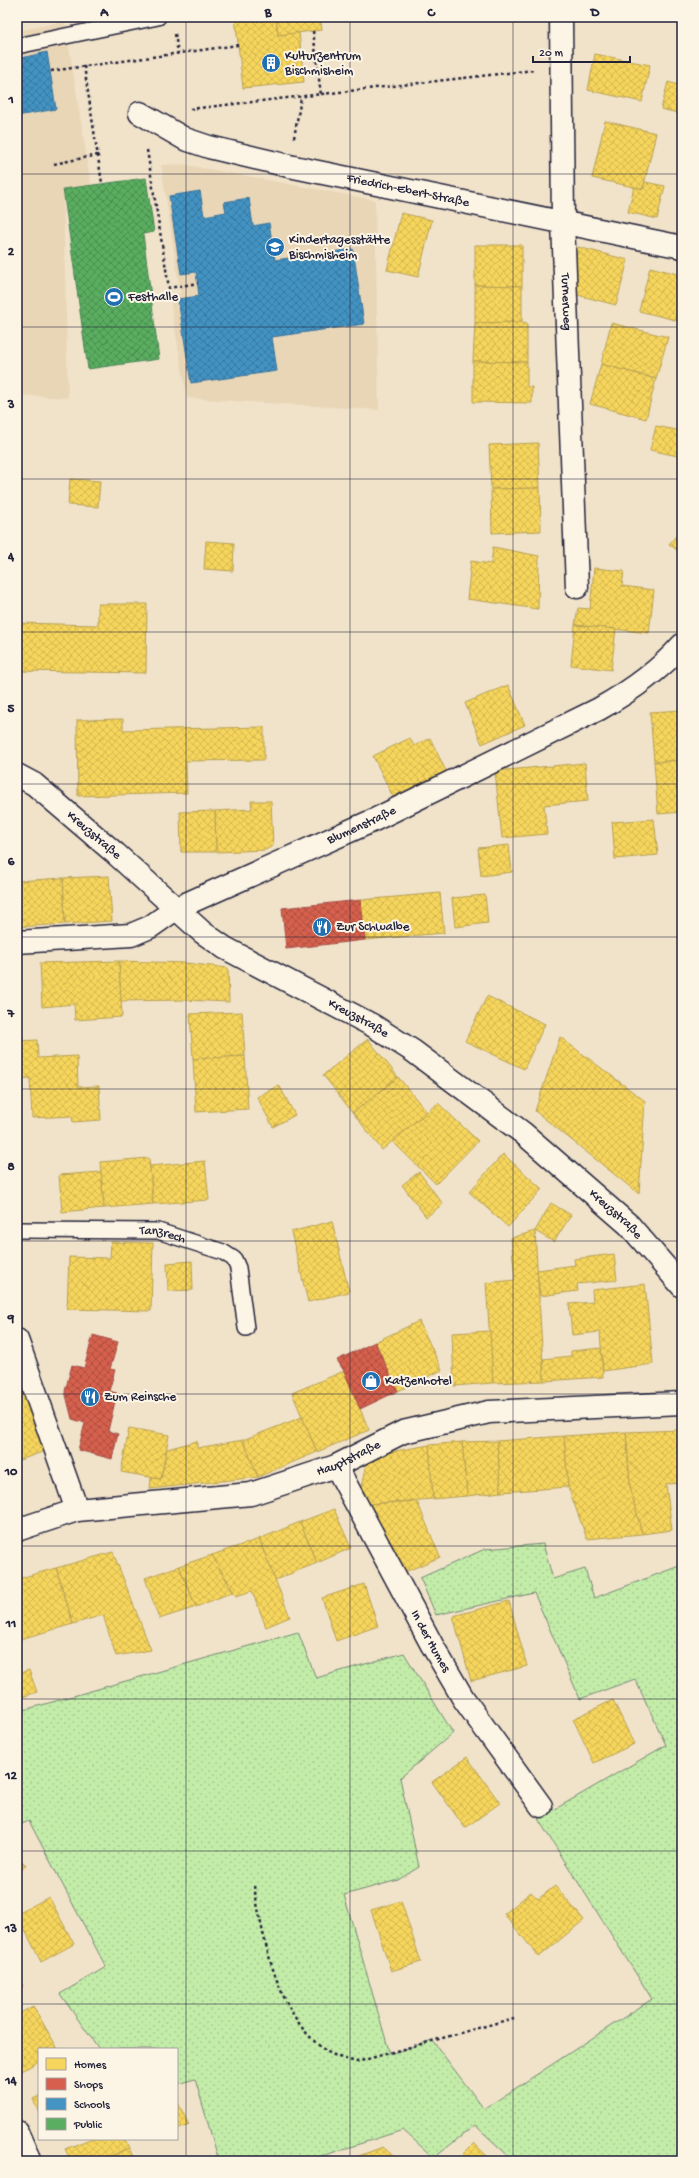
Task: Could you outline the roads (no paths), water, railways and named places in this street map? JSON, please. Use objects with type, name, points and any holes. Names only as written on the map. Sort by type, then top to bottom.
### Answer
[{"type":"street","name":"Turnerweg","points":[[561,17],[563,222],[577,587]]},
{"type":"street","name":"Friedrich-Ebert-Straße","points":[[140,113],[185,139],[209,147],[289,166],[682,247]]},
{"type":"street","name":"Blumenstraße","points":[[17,942],[131,935],[150,927],[177,908],[372,822],[599,709],[654,674],[682,645]]},
{"type":"street","name":"Kreuzstraße","points":[[17,775],[34,784],[177,908],[202,932],[225,948],[372,1025],[414,1051],[517,1128],[629,1225],[682,1286]]},
{"type":"street","points":[[17,1340],[77,1510]]},
{"type":"street","name":"Hauptstraße","points":[[17,1530],[77,1510],[251,1494],[336,1466],[404,1432],[489,1412],[682,1403]]},
{"type":"street","name":"In der Humes","points":[[336,1466],[432,1645],[463,1698],[541,1806]]},
{"type":"street","points":[[17,2132],[30,2161]]},
{"type":"lane","points":[[17,46],[158,17]]},
{"type":"lane","name":"Tanzrech","points":[[17,1230],[158,1231],[223,1252],[234,1259],[238,1268],[246,1328]]},
{"type":"place","name":"Kulturzentrum Bischmisheim","points":[[271,63]]},
{"type":"place","name":"Kindertagesstätte Bischmisheim","points":[[275,247]]},
{"type":"place","name":"Festhalle","points":[[114,297]]},
{"type":"place","name":"Zur Schwalbe","points":[[322,927]]},
{"type":"place","name":"Katzenhotel","points":[[371,1381]]},
{"type":"place","name":"Zum Reinsche","points":[[90,1397]]}]
